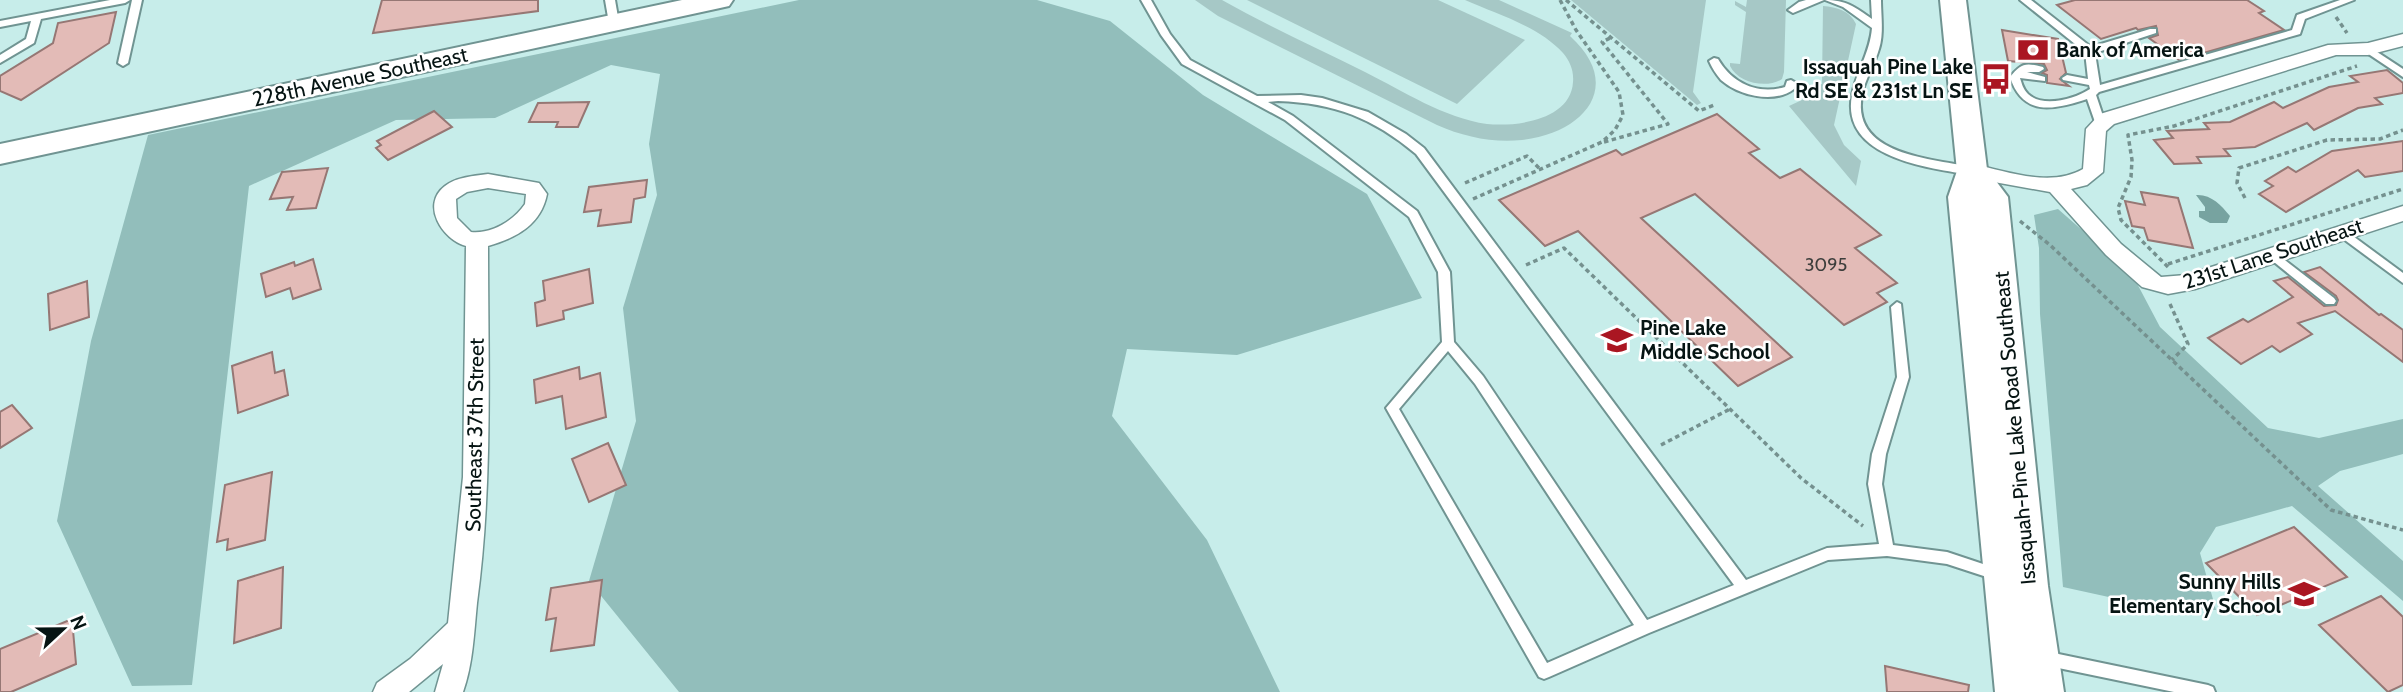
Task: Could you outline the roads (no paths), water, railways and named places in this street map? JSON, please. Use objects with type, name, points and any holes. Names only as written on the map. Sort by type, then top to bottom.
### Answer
[{"type":"main road","name":"Issaquah-Pine Lake Road Southeast","points":[[1953,0],[1972,171],[1963,197],[2015,692]]},
{"type":"main road","name":"228th Avenue Southeast","points":[[0,154],[612,11],[707,1]]},
{"type":"main road","name":"Issaquah-Pine Lake Road Southeast","points":[[1972,171],[1993,197],[2037,680]]},
{"type":"street","points":[[1972,171],[2057,186],[2075,183],[2093,172],[2096,129],[2100,122],[2334,49],[2361,48],[2403,40]]},
{"type":"street","name":"231st Lane Southeast","points":[[2057,186],[2113,249],[2151,281],[2164,274],[2187,283],[2403,214]]},
{"type":"street","name":"Southeast 37th Street","points":[[450,692],[458,672],[460,629],[473,547],[476,493],[477,240]]},
{"type":"street","points":[[387,692],[420,668],[460,629]]},
{"type":"lane","points":[[0,24],[125,0]]},
{"type":"lane","points":[[123,63],[137,0]]},
{"type":"lane","points":[[1146,0],[1166,35],[1186,62],[1289,118],[1413,214],[1444,272],[1448,343],[1479,380],[1644,628]]},
{"type":"lane","points":[[1793,10],[1802,4],[1819,0]]},
{"type":"lane","points":[[1830,0],[1846,5],[1875,26]]},
{"type":"lane","points":[[1876,0],[1875,45],[1856,98],[1855,113],[1862,129],[1872,141],[1891,152],[1921,163],[1972,171]]},
{"type":"lane","points":[[2025,0],[2090,51]]},
{"type":"lane","points":[[2040,74],[2028,77],[2019,71],[2015,77],[2018,89],[2036,103],[2057,106],[2091,87],[2298,32],[2300,17],[2349,0]]},
{"type":"lane","points":[[0,60],[30,41],[37,17]]},
{"type":"lane","points":[[2090,51],[2153,31]]},
{"type":"lane","points":[[2361,48],[2399,71]]},
{"type":"lane","points":[[2090,51],[2091,87],[2100,122]]},
{"type":"lane","points":[[1714,61],[1724,78],[1736,86],[1780,93],[1789,89],[1791,83]]},
{"type":"lane","points":[[2067,78],[2079,85],[2091,87]]},
{"type":"lane","points":[[1256,100],[1282,96],[1349,107],[1387,124],[1420,150],[1744,588]]},
{"type":"lane","points":[[2342,232],[2403,279]]},
{"type":"lane","points":[[2273,255],[2330,301]]},
{"type":"lane","points":[[1887,550],[1875,485],[1879,454],[1903,377],[1897,307]]},
{"type":"lane","points":[[1448,343],[1392,408],[1544,672],[1644,628],[1827,554],[1887,550],[1947,558],[2002,575]]},
{"type":"lane","points":[[2037,680],[2153,686],[2208,692]]},
{"type":"place","name":"Bank of America","points":[[2033,50]]},
{"type":"place","name":"Issaquah Pine Lake Rd SE & 231st Ln SE","points":[[1996,79]]},
{"type":"place","name":"Pine Lake Middle School","points":[[1617,340]]},
{"type":"place","name":"Sunny Hills Elementary School","points":[[2304,594]]}]
